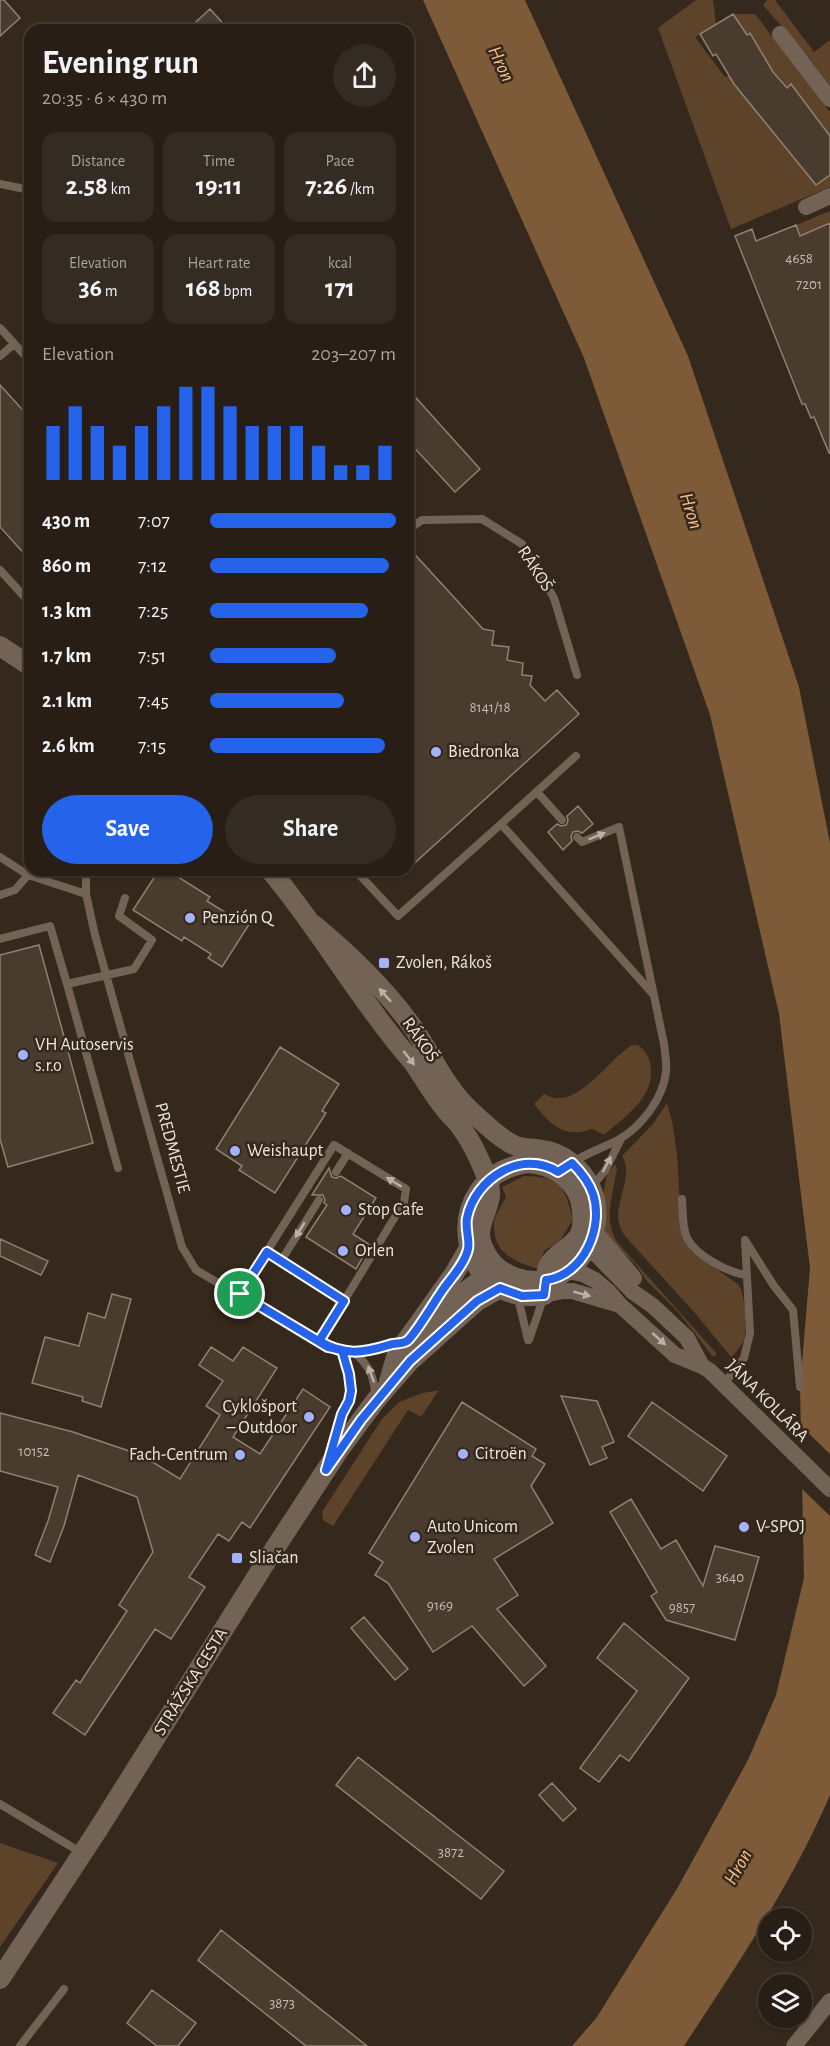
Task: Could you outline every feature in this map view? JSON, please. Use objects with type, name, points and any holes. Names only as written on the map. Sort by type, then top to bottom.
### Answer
[{"type":"street","points":[[780,34],[830,99]]},
{"type":"street","points":[[806,207],[830,196]]},
{"type":"street","points":[[0,646],[24,662]]},
{"type":"street","name":"RÁKOŠ","points":[[275,876],[314,925],[343,970],[445,1109],[462,1128],[478,1158],[482,1189]]},
{"type":"street","name":"RÁKOŠ","points":[[314,925],[346,953],[407,1020],[469,1109],[503,1139],[516,1146],[544,1150],[565,1167]]},
{"type":"street","name":"RÁKOŠ","points":[[469,1109],[476,1126],[493,1148],[519,1164]]},
{"type":"street","points":[[502,1283],[473,1259],[467,1238],[467,1218],[482,1189],[510,1167],[536,1163],[552,1168],[565,1167],[583,1175],[594,1196],[596,1213],[583,1256],[545,1288]]},
{"type":"street","points":[[565,1167],[582,1206],[588,1236]]},
{"type":"street","points":[[482,1189],[490,1198],[480,1230],[482,1244],[502,1283]]},
{"type":"street","points":[[545,1288],[547,1270],[552,1261],[588,1236]]},
{"type":"street","name":"JÁNA KOLLÁRA","points":[[588,1236],[633,1292],[653,1306],[687,1338],[702,1366]]},
{"type":"street","name":"STRÁŽSKA CESTA","points":[[381,1395],[397,1354],[454,1274],[469,1248]]},
{"type":"street","name":"JÁNA KOLLÁRA","points":[[567,1271],[583,1274],[595,1280],[675,1355],[702,1366],[724,1384],[830,1489]]},
{"type":"street","points":[[502,1283],[518,1279],[530,1281],[545,1288]]},
{"type":"street","name":"STRÁŽSKA CESTA","points":[[0,1979],[83,1853],[326,1470],[381,1395],[410,1361],[426,1334],[448,1308],[502,1283]]},
{"type":"street","name":"JÁNA KOLLÁRA","points":[[545,1288],[572,1291],[620,1305]]},
{"type":"street","points":[[794,2046],[830,2001]]},
{"type":"lane","points":[[0,184],[24,189]]},
{"type":"lane","points":[[0,328],[24,355]]},
{"type":"lane","points":[[0,356],[14,344]]},
{"type":"lane","name":"RÁKOŠ","points":[[414,525],[422,519],[482,519],[522,544],[554,598],[577,675]]},
{"type":"lane","points":[[0,570],[24,596]]},
{"type":"lane","points":[[361,876],[398,916],[576,756]]},
{"type":"lane","points":[[537,792],[562,820]]},
{"type":"lane","points":[[501,824],[653,994]]},
{"type":"lane","points":[[565,1167],[621,1138],[640,1122],[654,1106],[666,1073],[664,1044],[619,827],[582,842],[577,837]]},
{"type":"lane","points":[[0,857],[24,872]]},
{"type":"lane","points":[[0,895],[15,890],[26,876]]},
{"type":"lane","points":[[34,876],[86,894]]},
{"type":"lane","name":"PREDMESTIE","points":[[86,876],[86,894],[182,1247],[196,1270],[328,1347],[355,1353],[406,1341]]},
{"type":"lane","points":[[67,984],[134,969],[152,940],[119,916],[124,898]]},
{"type":"lane","points":[[0,939],[50,926],[118,1168]]},
{"type":"lane","points":[[591,1188],[604,1171],[621,1138]]},
{"type":"lane","points":[[240,1294],[334,1145],[348,1153],[406,1190],[404,1202],[319,1341]]},
{"type":"lane","points":[[336,1172],[348,1153]]},
{"type":"lane","points":[[682,1199],[688,1240],[711,1261],[735,1274],[747,1275]]},
{"type":"lane","points":[[281,1261],[319,1200]]},
{"type":"lane","points":[[724,1384],[744,1358],[750,1333],[746,1240],[774,1286],[793,1310],[800,1387]]},
{"type":"lane","points":[[267,1252],[344,1301]]},
{"type":"lane","points":[[502,1283],[529,1340],[545,1288]]},
{"type":"lane","points":[[326,1470],[351,1391],[342,1350]]},
{"type":"lane","points":[[355,1353],[369,1366],[381,1395]]},
{"type":"lane","points":[[0,1804],[83,1853]]},
{"type":"lane","points":[[20,2046],[64,1989]]},
{"type":"shaded area","points":[[696,0],[713,0],[716,24],[695,37],[725,77],[729,76],[747,35],[733,14],[755,14],[830,112],[830,187],[731,229],[658,28]]},
{"type":"shaded area","points":[[767,0],[775,0],[814,52],[830,40],[830,86],[763,5]]},
{"type":"shaded area","points":[[830,211],[830,313],[796,225]]},
{"type":"shaded area","points":[[632,1045],[638,1045],[647,1055],[651,1069],[650,1080],[636,1106],[604,1135],[592,1129],[574,1132],[559,1128],[552,1124],[534,1104],[544,1094],[556,1098],[568,1097],[579,1091]]},
{"type":"shaded area","points":[[667,1103],[677,1154],[682,1237],[691,1251],[739,1285],[743,1296],[745,1337],[741,1346],[731,1357],[694,1312],[624,1235],[619,1222],[619,1209],[626,1178],[622,1156],[653,1124]]},
{"type":"shaded area","points":[[615,1164],[617,1169],[610,1215],[617,1242],[717,1354],[713,1357],[679,1313],[611,1241],[605,1230],[603,1195],[607,1175]]},
{"type":"shaded area","points":[[524,1176],[546,1178],[559,1185],[567,1198],[573,1219],[560,1241],[544,1251],[538,1269],[507,1255],[497,1243],[495,1234],[495,1218],[506,1197],[502,1187]]},
{"type":"shaded area","points":[[439,1390],[421,1417],[408,1410],[333,1526],[323,1520],[322,1512],[382,1419],[399,1402]]},
{"type":"shaded area","points":[[0,1843],[58,1863],[0,1947]]},
{"type":"water","name":"Hron","points":[[423,0],[525,0],[688,356],[799,687],[830,843],[830,1795],[781,1892],[771,1908],[758,1908],[758,1930],[684,2046],[572,2046],[597,2017],[678,1887],[748,1760],[776,1695],[804,1578],[800,1387],[810,1268],[779,1014],[710,715],[584,358]]},
{"type":"pier","points":[[798,1423],[830,1454],[830,1516],[799,1486]]},
{"type":"building","points":[[0,0],[4,0],[20,18],[0,36]]},
{"type":"building","points":[[210,9],[224,24],[194,24]]},
{"type":"building","points":[[733,14],[747,35],[750,33],[773,72],[787,88],[791,84],[830,136],[830,175],[816,185],[734,84],[716,54],[713,56],[700,34]]},
{"type":"building","points":[[830,223],[829,453],[814,417],[811,418],[805,404],[802,404],[735,236],[752,229],[756,241],[796,225],[800,236]]},
{"type":"building","points":[[0,385],[24,411],[24,553],[0,527]]},
{"type":"building","points":[[414,396],[480,469],[455,492],[414,448]]},
{"type":"building","points":[[414,554],[483,629],[494,631],[492,645],[509,647],[507,660],[523,663],[522,675],[532,676],[530,685],[545,701],[557,690],[579,714],[414,864]]},
{"type":"building","points":[[578,806],[593,824],[582,833],[573,832],[572,841],[563,850],[548,832],[557,824],[566,825],[567,816]]},
{"type":"building","points":[[155,876],[177,876],[210,897],[207,901],[234,918],[237,914],[250,923],[222,967],[208,958],[211,954],[184,937],[182,941],[133,910]]},
{"type":"building","points":[[39,945],[93,1143],[8,1167],[0,1139],[0,955]]},
{"type":"building","points":[[280,1047],[339,1084],[322,1111],[326,1113],[275,1193],[239,1170],[242,1166],[216,1149]]},
{"type":"building","points":[[329,1168],[332,1177],[341,1176],[376,1198],[353,1234],[370,1245],[356,1269],[306,1237],[327,1205],[324,1203],[323,1195],[312,1195]]},
{"type":"building","points":[[0,1239],[48,1261],[41,1275],[0,1256]]},
{"type":"building","points":[[112,1294],[131,1299],[101,1407],[82,1401],[83,1397],[32,1383],[45,1337],[79,1346],[88,1313],[105,1318]]},
{"type":"building","points":[[211,1347],[233,1361],[243,1347],[277,1368],[233,1437],[260,1454],[303,1389],[330,1407],[250,1528],[242,1522],[229,1541],[218,1534],[189,1577],[205,1587],[171,1639],[155,1629],[85,1735],[53,1713],[76,1680],[80,1683],[127,1611],[119,1605],[153,1552],[137,1497],[78,1475],[64,1526],[50,1562],[35,1555],[58,1487],[0,1471],[0,1413],[73,1432],[141,1455],[180,1479],[220,1415],[206,1406],[223,1381],[199,1365]]},
{"type":"building","points":[[561,1396],[597,1401],[614,1442],[602,1447],[607,1458],[590,1465]]},
{"type":"building","points":[[462,1402],[536,1449],[532,1456],[545,1464],[531,1486],[553,1523],[494,1559],[518,1595],[497,1609],[546,1666],[524,1686],[472,1626],[433,1652],[388,1583],[375,1575],[383,1562],[369,1553]]},
{"type":"building","points":[[652,1402],[727,1456],[703,1491],[628,1436]]},
{"type":"building","points":[[631,1499],[661,1549],[676,1540],[703,1586],[715,1546],[759,1557],[735,1640],[666,1620],[651,1596],[657,1592],[610,1512]]},
{"type":"building","points":[[364,1617],[408,1669],[395,1680],[351,1628]]},
{"type":"building","points":[[624,1623],[689,1678],[629,1761],[620,1755],[599,1782],[580,1768],[637,1691],[597,1658]]},
{"type":"building","points":[[358,1757],[504,1871],[481,1899],[336,1785]]},
{"type":"building","points":[[552,1783],[576,1809],[563,1821],[539,1795]]},
{"type":"building","points":[[221,1930],[367,2046],[306,2046],[198,1960]]},
{"type":"building","points":[[152,1990],[196,2023],[178,2046],[157,2046],[127,2023]]},
{"type":"place","name":"Biedronka","points":[[436,752]]},
{"type":"place","name":"Penzión Q","points":[[190,918]]},
{"type":"place","name":"Zvolen, Rákoš","points":[[384,963]]},
{"type":"place","name":"VH Autoservis s.r.o","points":[[23,1055]]},
{"type":"place","name":"Weishaupt","points":[[235,1151]]},
{"type":"place","name":"Stop Cafe","points":[[346,1210]]},
{"type":"place","name":"Orlen","points":[[343,1251]]},
{"type":"place","name":"Cyklošport – Outdoor","points":[[309,1417]]},
{"type":"place","name":"Citroën","points":[[463,1454]]},
{"type":"place","name":"Fach-Centrum","points":[[240,1455]]},
{"type":"place","name":"V-SPOJ","points":[[744,1527]]},
{"type":"place","name":"Auto Unicom Zvolen","points":[[415,1537]]},
{"type":"place","name":"Sliačan","points":[[237,1558]]},
{"type":"route","points":[[240,1294],[267,1252],[344,1301],[319,1341],[328,1347],[342,1350],[355,1353],[375,1350],[406,1341],[454,1274],[469,1248],[466,1228],[471,1205],[480,1190],[496,1175],[519,1164],[536,1163],[558,1172],[572,1163],[589,1184],[594,1196],[596,1213],[593,1235],[589,1247],[572,1268],[546,1280],[544,1295],[522,1296],[500,1288],[477,1301],[410,1361],[376,1400],[326,1470],[351,1391],[342,1350],[328,1347],[240,1294]]}]
